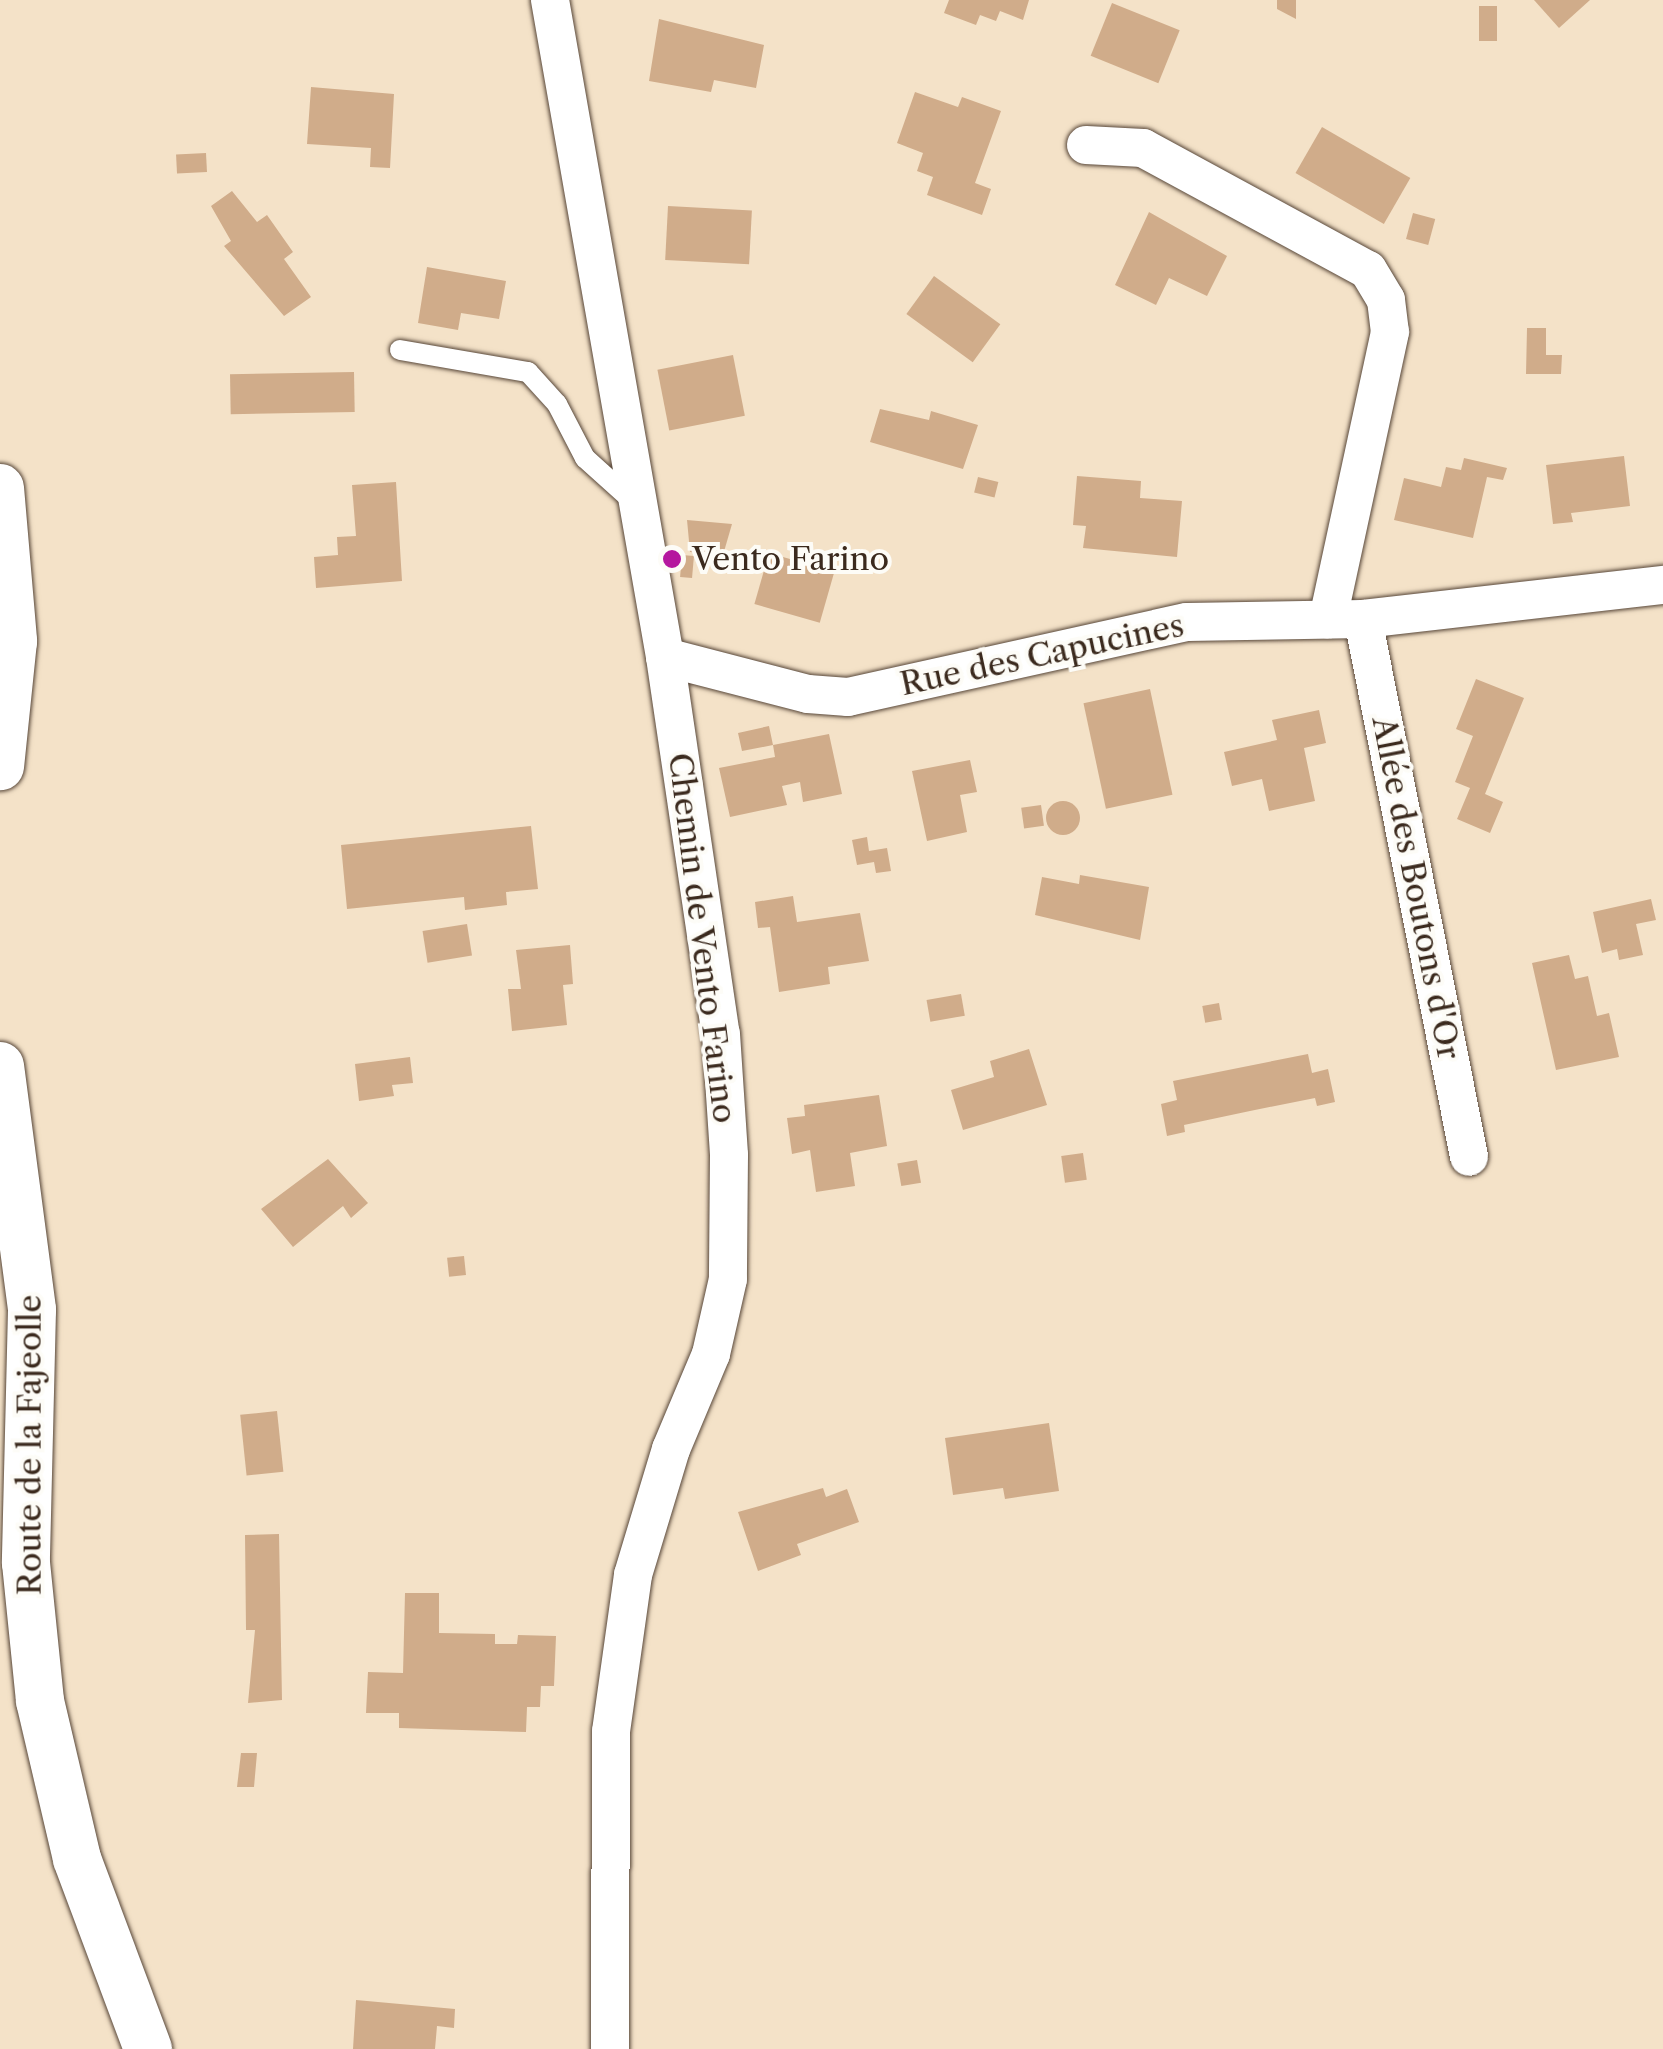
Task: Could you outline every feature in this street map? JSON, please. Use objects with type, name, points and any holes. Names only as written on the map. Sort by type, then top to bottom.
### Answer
[{"type":"street","name":"Chemin de Vento Farino","points":[[550,0],[665,657],[721,1034],[728,1279],[711,1354],[671,1449],[633,1575],[610,1732],[610,2049]]},
{"type":"street","points":[[1086,145],[1143,148],[1368,270],[1386,300],[1390,332],[1345,619]]},
{"type":"street","points":[[0,488],[13,641],[0,766]]},
{"type":"street","name":"Rue des Capucines","points":[[665,657],[808,694],[848,697],[1187,622],[1345,619],[1663,584]]},
{"type":"street","name":"Allée des Boutons d'Or","points":[[1345,619],[1469,1157]]},
{"type":"street","name":"Route de la Fajeolle","points":[[0,1066],[32,1310],[26,1563],[40,1701],[76,1859],[148,2049]]},
{"type":"lane","points":[[400,350],[528,372],[556,404],[585,458],[638,506]]},
{"type":"building","points":[[949,0],[1029,0],[1023,20],[1000,11],[996,21],[980,15],[976,25],[944,13]]},
{"type":"building","points":[[1277,0],[1296,0],[1296,19],[1277,9]]},
{"type":"building","points":[[1534,0],[1590,0],[1559,28]]},
{"type":"building","points":[[1112,3],[1180,30],[1158,83],[1091,56]]},
{"type":"building","points":[[1479,6],[1497,6],[1497,41],[1479,41]]},
{"type":"building","points":[[659,19],[764,45],[756,88],[714,80],[711,92],[649,81]]},
{"type":"building","points":[[311,87],[394,94],[390,168],[370,167],[371,148],[307,144]]},
{"type":"building","points":[[915,92],[958,107],[962,97],[1001,111],[975,183],[991,189],[982,215],[927,195],[933,177],[917,171],[923,153],[897,143]]},
{"type":"building","points":[[1322,127],[1410,178],[1384,224],[1296,173]]},
{"type":"building","points":[[206,153],[207,172],[177,174],[176,155]]},
{"type":"building","points":[[232,191],[257,222],[267,215],[293,252],[284,259],[311,297],[284,316],[224,246],[231,241],[211,206]]},
{"type":"building","points":[[668,206],[752,210],[749,264],[665,260]]},
{"type":"building","points":[[1149,212],[1227,256],[1207,296],[1169,278],[1156,305],[1115,285]]},
{"type":"building","points":[[1413,213],[1435,219],[1428,245],[1406,239]]},
{"type":"building","points":[[427,267],[506,281],[499,319],[461,313],[458,330],[418,323]]},
{"type":"building","points":[[934,276],[1000,324],[973,362],[906,314]]},
{"type":"building","points":[[1527,328],[1546,328],[1546,355],[1562,355],[1561,374],[1526,374]]},
{"type":"building","points":[[733,355],[745,416],[669,431],[657,370]]},
{"type":"building","points":[[354,372],[355,412],[231,414],[230,374]]},
{"type":"building","points":[[880,409],[929,420],[931,411],[978,425],[963,469],[870,442]]},
{"type":"building","points":[[1624,456],[1630,506],[1571,513],[1573,522],[1553,524],[1546,465]]},
{"type":"building","points":[[1464,458],[1507,468],[1503,480],[1487,477],[1473,538],[1394,520],[1404,478],[1441,487],[1446,467],[1461,470]]},
{"type":"building","points":[[1077,476],[1141,481],[1140,498],[1182,501],[1177,557],[1083,548],[1086,526],[1073,525]]},
{"type":"building","points":[[978,477],[998,482],[995,498],[974,493]]},
{"type":"building","points":[[396,482],[402,581],[316,588],[314,557],[338,555],[337,537],[356,536],[352,485]]},
{"type":"building","points":[[687,520],[732,524],[723,555],[690,552]]},
{"type":"building","points":[[769,553],[834,572],[820,623],[754,604]]},
{"type":"building","points":[[682,555],[694,556],[692,578],[680,577]]},
{"type":"building","points":[[1476,679],[1524,698],[1485,794],[1503,802],[1490,833],[1457,819],[1470,788],[1455,782],[1473,736],[1456,729]]},
{"type":"building","points":[[1150,689],[1172,795],[1106,809],[1083,703]]},
{"type":"building","points":[[1319,710],[1326,743],[1304,748],[1315,801],[1269,811],[1262,779],[1232,786],[1224,752],[1277,740],[1272,720]]},
{"type":"building","points":[[769,726],[773,745],[742,751],[738,733]]},
{"type":"building","points":[[829,734],[842,794],[803,802],[800,782],[782,786],[787,805],[730,817],[719,768],[775,757],[773,745]]},
{"type":"building","points":[[970,760],[977,792],[960,795],[967,832],[927,841],[912,771]]},
{"type":"building","points":[[1063,801],[1075,806],[1080,818],[1075,830],[1063,835],[1051,830],[1046,818],[1051,806]]},
{"type":"building","points":[[1041,805],[1044,826],[1024,829],[1021,808]]},
{"type":"building","points":[[531,826],[538,889],[506,892],[507,905],[465,910],[464,897],[347,909],[341,845]]},
{"type":"building","points":[[867,837],[869,851],[887,848],[891,871],[876,873],[874,862],[857,865],[852,840]]},
{"type":"building","points":[[1080,875],[1149,887],[1140,940],[1035,915],[1042,877],[1079,884]]},
{"type":"building","points":[[793,896],[797,922],[860,913],[869,961],[828,967],[830,984],[779,992],[770,927],[758,928],[755,902]]},
{"type":"building","points":[[1651,899],[1656,920],[1636,924],[1643,955],[1619,960],[1617,949],[1602,953],[1593,912]]},
{"type":"building","points":[[467,924],[472,956],[428,963],[423,931]]},
{"type":"building","points":[[570,945],[573,984],[563,985],[567,1025],[512,1031],[508,989],[521,989],[516,950]]},
{"type":"building","points":[[1569,955],[1575,979],[1588,976],[1597,1016],[1609,1013],[1619,1057],[1556,1070],[1532,963]]},
{"type":"building","points":[[961,994],[965,1016],[930,1022],[927,1000]]},
{"type":"building","points":[[1219,1003],[1222,1020],[1205,1023],[1202,1006]]},
{"type":"building","points":[[1029,1049],[1047,1105],[963,1130],[951,1090],[994,1077],[990,1061]]},
{"type":"building","points":[[1308,1054],[1312,1073],[1328,1069],[1335,1102],[1317,1106],[1315,1098],[1250,1111],[1184,1125],[1185,1132],[1167,1136],[1161,1104],[1177,1100],[1173,1081]]},
{"type":"building","points":[[410,1057],[413,1083],[392,1085],[394,1096],[359,1101],[355,1064]]},
{"type":"building","points":[[879,1095],[887,1146],[850,1153],[855,1186],[816,1192],[810,1150],[792,1154],[787,1118],[805,1116],[804,1105]]},
{"type":"building","points":[[1083,1153],[1087,1180],[1065,1183],[1061,1156]]},
{"type":"building","points":[[328,1159],[368,1203],[351,1218],[343,1206],[293,1247],[261,1209]]},
{"type":"building","points":[[917,1160],[921,1183],[901,1186],[897,1163]]},
{"type":"building","points":[[464,1256],[466,1275],[449,1277],[447,1258]]},
{"type":"building","points":[[277,1411],[283,1472],[247,1476],[240,1415]]},
{"type":"building","points":[[1049,1423],[1059,1491],[1005,1499],[1003,1488],[953,1495],[945,1438]]},
{"type":"building","points":[[823,1488],[826,1497],[847,1489],[859,1522],[797,1544],[801,1555],[758,1571],[738,1512]]},
{"type":"building","points":[[279,1534],[282,1700],[248,1703],[255,1630],[246,1630],[245,1535]]},
{"type":"building","points":[[405,1593],[439,1593],[439,1633],[495,1634],[495,1644],[517,1644],[518,1635],[556,1636],[554,1686],[541,1686],[540,1707],[527,1707],[526,1732],[399,1728],[399,1713],[366,1713],[368,1672],[403,1673]]},
{"type":"building","points":[[241,1753],[257,1753],[254,1787],[237,1787]]},
{"type":"building","points":[[356,2000],[455,2009],[454,2028],[437,2026],[435,2049],[353,2049]]},
{"type":"place","name":"Vento Farino","points":[[672,559]]}]
